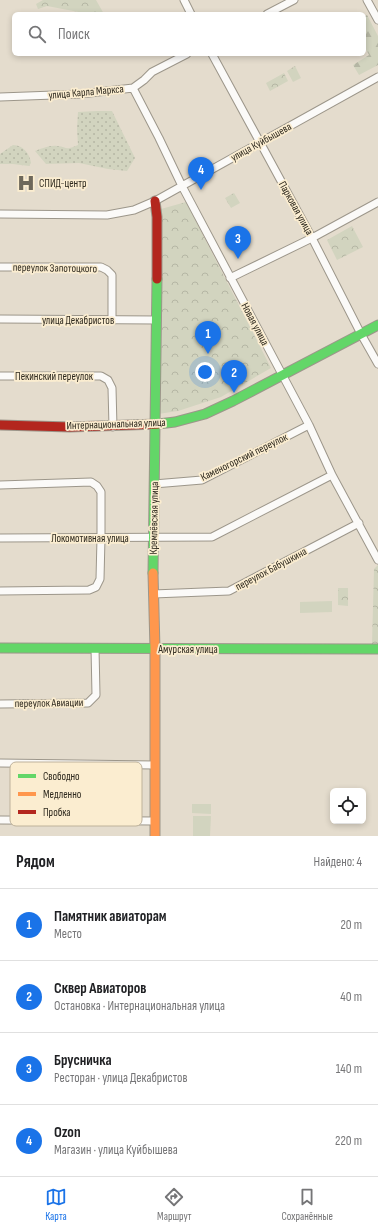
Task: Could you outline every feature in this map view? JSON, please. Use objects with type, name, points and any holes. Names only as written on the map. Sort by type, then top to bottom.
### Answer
[{"type":"street","points":[[184,0],[190,12]]},
{"type":"street","points":[[271,12],[294,0]]},
{"type":"street","points":[[367,0],[378,18]]},
{"type":"street","name":"улица Карла Маркса","points":[[0,97],[82,94],[133,88],[152,72],[183,56]]},
{"type":"street","name":"Парковая улица","points":[[213,56],[312,238],[378,364]]},
{"type":"street","name":"улица Куйбышева","points":[[0,214],[107,215],[134,210],[155,201],[378,77]]},
{"type":"street","name":"Новая улица","points":[[133,88],[230,278],[309,425],[332,475],[378,560]]},
{"type":"street","name":"Кремлёвская улица","points":[[155,201],[157,217],[157,320],[153,537],[155,648],[155,836]]},
{"type":"street","points":[[230,278],[312,238],[378,202]]},
{"type":"street","name":"переулок Запотоцкого","points":[[0,267],[101,267],[112,275],[112,320]]},
{"type":"street","name":"улица Декабристов","points":[[0,319],[157,320]]},
{"type":"street","name":"Интернациональная улица","points":[[0,425],[113,427],[155,425],[176,422],[205,414],[233,401],[378,325]]},
{"type":"street","name":"Пекинский переулок","points":[[0,376],[101,376],[108,380],[112,388],[113,427]]},
{"type":"street","name":"Каменогорский переулок","points":[[154,484],[202,480],[309,425]]},
{"type":"street","name":"Локомотивная улица","points":[[0,538],[212,537],[332,475]]},
{"type":"street","points":[[0,485],[91,482],[97,486],[101,492],[100,579],[96,587],[89,590],[0,591]]},
{"type":"street","name":"переулок Бабушкина","points":[[153,594],[229,591],[358,523]]},
{"type":"street","name":"Амурская улица","points":[[0,648],[376,649]]},
{"type":"street","name":"переулок Авиации","points":[[0,704],[88,703],[96,695],[95,648]]},
{"type":"street","points":[[0,763],[10,763]]},
{"type":"street","points":[[142,765],[154,765]]},
{"type":"street","points":[[0,820],[10,820]]},
{"type":"street","points":[[142,822],[155,822]]},
{"type":"green space","points":[[43,0],[96,0],[103,12],[78,12],[47,6],[38,9],[36,4]]},
{"type":"green space","points":[[367,15],[378,36],[378,65],[359,75],[353,65],[369,55],[366,50]]},
{"type":"green space","points":[[295,66],[301,78],[293,82],[287,71]]},
{"type":"green space","points":[[284,73],[288,81],[270,91],[266,83]]},
{"type":"green space","points":[[112,111],[135,158],[127,171],[79,163],[46,164],[35,151],[51,146],[69,148],[78,145],[78,112]]},
{"type":"green space","points":[[13,145],[23,148],[28,153],[31,163],[29,166],[0,164],[0,154]]},
{"type":"green space","points":[[234,193],[240,203],[231,208],[225,198]]},
{"type":"green space","points":[[186,202],[271,368],[221,397],[178,411],[158,414],[161,209]]},
{"type":"green space","points":[[352,226],[363,247],[337,260],[327,240]]},
{"type":"green space","points":[[378,565],[378,644],[372,644],[374,569]]},
{"type":"green space","points":[[338,588],[348,588],[348,606],[338,605]]},
{"type":"green space","points":[[332,601],[332,612],[300,613],[300,602]]},
{"type":"green space","points":[[192,804],[211,804],[211,814],[192,813]]},
{"type":"green space","points":[[193,816],[211,816],[210,836],[193,836]]},
{"type":"traffic: fast","points":[[153,573],[157,279]]},
{"type":"traffic: fast","points":[[158,424],[175,422],[205,414],[233,401],[378,325]]},
{"type":"traffic: fast","points":[[0,648],[378,649]]},
{"type":"traffic: slow","points":[[153,573],[155,649],[155,836]]},
{"type":"traffic: jam","points":[[155,201],[157,217],[157,279]]},
{"type":"traffic: jam","points":[[0,425],[70,427],[158,424]]},
{"type":"place","name":"СПИД-центр","points":[[26,183]]},
{"type":"place","name":"Ozon","points":[[201,190]]},
{"type":"place","name":"Брусничка","points":[[238,259]]},
{"type":"place","name":"Памятник авиаторам","points":[[208,354]]},
{"type":"place","name":"Сквер Авиаторов","points":[[234,393]]}]
